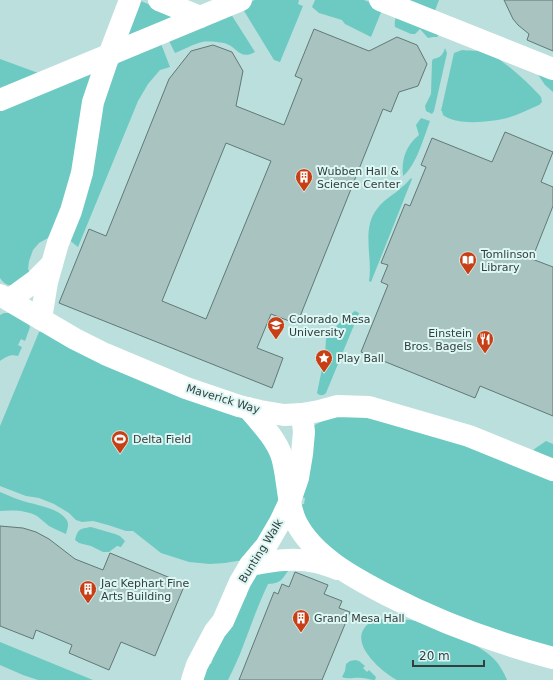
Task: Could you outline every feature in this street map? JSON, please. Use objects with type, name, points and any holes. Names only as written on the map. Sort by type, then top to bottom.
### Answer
[{"type":"street","points":[[41,319],[47,282],[58,242],[71,211],[80,180],[93,102],[130,0]]},
{"type":"street","points":[[159,0],[200,17]]},
{"type":"street","points":[[0,100],[241,0]]},
{"type":"street","points":[[380,0],[553,69]]},
{"type":"street","points":[[5,298],[36,281],[52,264]]},
{"type":"street","name":"Maverick Way","points":[[5,298],[75,339],[126,363],[186,388],[248,408],[284,414],[302,414],[337,406],[369,407],[469,436],[553,470]]},
{"type":"street","points":[[248,408],[273,439],[282,456],[290,501],[296,521],[305,536],[320,552],[358,580],[417,610],[474,633],[553,658]]},
{"type":"street","name":"Bunting Walk","points":[[192,680],[197,665],[222,621],[240,582],[250,565],[266,546],[290,501],[298,478],[302,454],[304,432],[302,414]]},
{"type":"street","points":[[250,565],[285,560],[302,560],[316,562],[344,571]]},
{"type":"shaded area","name":"Colorado Mesa University","points":[[0,0],[553,0],[553,680],[0,680]]},
{"type":"shaded area","points":[[138,0],[178,16],[122,40]]},
{"type":"shaded area","points":[[255,0],[299,0],[298,4],[303,6],[280,62],[274,60],[241,6]]},
{"type":"shaded area","points":[[315,0],[364,0],[380,6],[382,10],[371,37],[345,24],[342,20],[319,13],[312,7]]},
{"type":"shaded area","points":[[401,0],[439,0],[434,13]]},
{"type":"shaded area","points":[[229,11],[255,52],[245,55],[224,43],[202,42],[175,53],[167,37]]},
{"type":"shaded area","points":[[398,14],[442,31],[437,37],[428,38],[420,29],[415,34],[411,34],[395,27],[395,20]]},
{"type":"shaded area","points":[[160,41],[170,67],[160,70],[148,84],[138,101],[78,247],[68,239],[100,105],[113,69],[128,53]]},
{"type":"shaded area","points":[[445,48],[447,53],[434,111],[432,114],[426,111],[425,106],[431,94],[432,61],[433,59],[441,56]]},
{"type":"shaded area","points":[[462,50],[484,52],[506,64],[530,85],[541,97],[542,102],[539,105],[515,115],[492,121],[456,121],[443,115],[441,111],[454,53]]},
{"type":"shaded area","points":[[0,59],[41,74],[0,91]]},
{"type":"shaded area","points":[[94,68],[66,203],[48,238],[39,243],[33,250],[29,261],[28,269],[30,273],[15,284],[7,285],[0,278],[0,108]]},
{"type":"shaded area","points":[[537,73],[553,75],[553,92],[545,85]]},
{"type":"shaded area","points":[[421,118],[430,121],[416,158],[403,176],[405,153],[414,139],[419,135],[416,125]]},
{"type":"shaded area","points":[[411,178],[412,179],[371,282],[369,281],[368,235],[372,217],[383,202],[399,190]]},
{"type":"shaded area","points":[[355,311],[359,313],[326,393],[319,395],[317,393],[325,354],[326,339],[330,332]]},
{"type":"shaded area","points":[[9,313],[30,327],[25,341],[21,339],[18,345],[22,347],[18,356],[15,355],[6,357],[0,361],[0,315]]},
{"type":"shaded area","points":[[42,331],[245,417],[267,439],[284,505],[243,560],[210,564],[189,562],[161,553],[133,531],[126,531],[93,521],[82,522],[76,520],[69,513],[54,504],[39,498],[26,496],[0,486],[0,426],[39,332]]},
{"type":"shaded area","points":[[351,414],[461,442],[553,479],[553,648],[461,617],[417,599],[378,580],[322,545],[298,505],[304,504],[305,498],[298,497],[313,426],[328,418]]},
{"type":"shaded area","points":[[546,441],[553,444],[553,459],[533,450]]},
{"type":"shaded area","points":[[0,492],[58,512],[66,519],[68,523],[66,534],[49,526],[33,514],[19,511],[0,511]]},
{"type":"shaded area","points":[[91,527],[120,536],[125,541],[121,547],[117,546],[109,552],[103,552],[75,540],[80,530]]},
{"type":"shaded area","points":[[291,568],[280,581],[268,584],[228,680],[196,680],[206,663],[211,664],[213,659],[208,657],[240,597],[245,598],[247,594],[242,592],[251,572]]},
{"type":"shaded area","points":[[377,619],[411,620],[421,622],[432,625],[467,640],[494,659],[502,669],[507,680],[397,680],[383,671],[364,649],[362,633],[366,626]]},
{"type":"shaded area","points":[[0,642],[93,680],[38,680],[23,675],[0,665]]},
{"type":"shaded area","points":[[355,660],[359,661],[365,666],[363,668],[367,672],[369,670],[376,677],[375,680],[342,677],[346,664]]},
{"type":"building","points":[[504,0],[553,0],[553,51],[527,40],[529,34],[513,19]]},
{"type":"building","name":"Wubben Hall & Science Center","points":[[314,29],[369,51],[397,37],[417,45],[427,64],[418,86],[399,92],[391,112],[383,109],[297,324],[271,314],[257,348],[283,358],[272,388],[59,303],[89,229],[106,236],[169,79],[191,51],[213,45],[232,52],[243,71],[236,106],[284,125],[302,79],[295,76]],"holes":[[[226,143],[271,161],[206,319],[162,301]]]},
{"type":"building","name":"Tomlinson Library","points":[[505,132],[553,152],[541,182],[553,187],[553,206],[532,259],[553,267],[553,416],[480,386],[475,398],[361,352],[388,285],[381,282],[388,265],[381,263],[405,204],[410,206],[426,167],[421,165],[432,138],[492,162]]},
{"type":"building","name":"Jac Kephart Fine Arts Building","points":[[0,526],[23,528],[36,532],[49,539],[75,559],[103,570],[110,553],[185,584],[155,656],[121,642],[109,670],[69,653],[72,645],[36,630],[33,639],[0,626]]},
{"type":"building","name":"Grand Mesa Hall","points":[[295,572],[328,585],[324,594],[342,601],[339,608],[350,612],[322,680],[239,680],[274,592],[278,594],[282,584],[289,587]]},
{"type":"place","name":"Wubben Hall & Science Center","points":[[304,192]]},
{"type":"place","name":"Tomlinson Library","points":[[468,275]]},
{"type":"place","name":"Colorado Mesa University","points":[[276,340]]},
{"type":"place","name":"Einstein Bros. Bagels","points":[[485,354]]},
{"type":"place","name":"Play Ball","points":[[324,373]]},
{"type":"place","name":"Delta Field","points":[[120,454]]},
{"type":"place","name":"Jac Kephart Fine Arts Building","points":[[88,604]]},
{"type":"place","name":"Grand Mesa Hall","points":[[301,633]]}]
